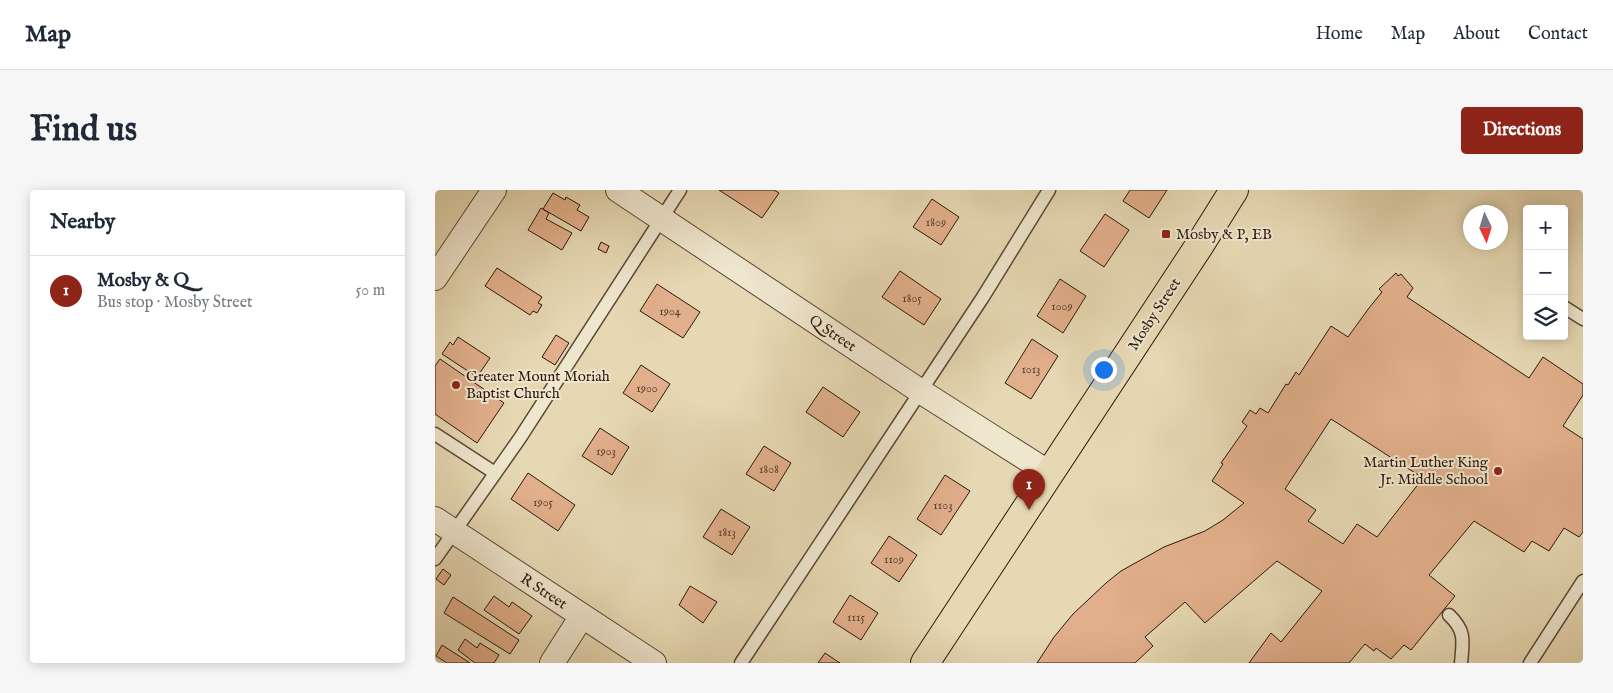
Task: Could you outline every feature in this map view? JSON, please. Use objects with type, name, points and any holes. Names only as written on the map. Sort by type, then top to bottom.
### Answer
[{"type":"main road","name":"Mosby Street","points":[[925,663],[1234,190]]},
{"type":"street","points":[[435,278],[494,190]]},
{"type":"street","name":"Q Street","points":[[618,190],[920,391],[1049,474]]},
{"type":"street","name":"R Street","points":[[445,526],[654,663]]},
{"type":"street","points":[[552,663],[582,616]]},
{"type":"lane","points":[[435,559],[445,526],[495,474],[679,190]]},
{"type":"lane","points":[[741,663],[983,296],[1049,190]]},
{"type":"lane","points":[[1568,310],[1583,319]]},
{"type":"lane","points":[[435,434],[495,474]]},
{"type":"lane","points":[[1530,663],[1583,581]]},
{"type":"lane","points":[[1449,615],[1459,624],[1463,641],[1461,663]]},
{"type":"building","points":[[719,190],[774,190],[779,193],[762,218]]},
{"type":"building","points":[[1130,190],[1167,190],[1149,218],[1123,201]]},
{"type":"building","points":[[553,193],[565,200],[566,197],[580,205],[577,210],[589,217],[581,231],[543,209]]},
{"type":"building","points":[[932,199],[959,217],[941,245],[913,227]]},
{"type":"building","points":[[541,208],[549,213],[546,219],[572,233],[562,250],[528,230]]},
{"type":"building","points":[[1105,214],[1129,230],[1104,267],[1080,251]]},
{"type":"building","points":[[601,242],[609,246],[606,253],[598,249]]},
{"type":"building","points":[[497,268],[542,297],[538,303],[542,305],[537,313],[533,311],[530,315],[485,286]]},
{"type":"building","points":[[900,271],[941,299],[924,325],[882,297]]},
{"type":"building","name":"Martin Luther King Jr. Middle School","points":[[1396,273],[1398,276],[1401,274],[1413,288],[1407,297],[1529,378],[1543,357],[1583,384],[1583,395],[1563,426],[1583,439],[1583,532],[1579,537],[1564,528],[1549,551],[1532,541],[1524,552],[1474,521],[1429,575],[1455,596],[1411,650],[1404,645],[1391,659],[1376,648],[1374,651],[1365,644],[1349,663],[1249,663],[1271,633],[1281,642],[1322,591],[1277,561],[1205,623],[1185,602],[1145,637],[1153,646],[1135,663],[1037,663],[1054,637],[1073,614],[1121,571],[1164,547],[1205,531],[1223,520],[1244,503],[1212,481],[1223,464],[1221,463],[1247,426],[1242,422],[1250,410],[1256,414],[1260,408],[1268,413],[1286,384],[1288,385],[1296,372],[1299,375],[1331,326],[1348,337],[1382,292],[1379,289]],"holes":[[[1331,419],[1423,478],[1377,537],[1357,524],[1343,544],[1308,521],[1316,510],[1285,489]]]},
{"type":"building","points":[[1060,279],[1086,296],[1063,333],[1037,316]]},
{"type":"building","points":[[657,284],[700,312],[683,338],[640,311]]},
{"type":"building","points":[[556,335],[569,343],[555,365],[542,357]]},
{"type":"building","points":[[458,337],[490,358],[477,377],[442,354],[450,342],[453,345]]},
{"type":"building","points":[[1032,339],[1058,356],[1031,399],[1005,383]]},
{"type":"building","name":"Greater Mount Moriah Baptist Church","points":[[440,359],[504,403],[477,443],[435,414],[435,366]]},
{"type":"building","points":[[641,365],[670,384],[652,412],[623,393]]},
{"type":"building","points":[[823,387],[860,412],[843,437],[806,412]]},
{"type":"building","points":[[600,428],[629,447],[612,475],[582,456]]},
{"type":"building","points":[[764,446],[791,463],[774,491],[746,474]]},
{"type":"building","points":[[528,473],[575,505],[558,531],[511,499]]},
{"type":"building","points":[[945,475],[970,491],[941,535],[917,519]]},
{"type":"building","points":[[721,509],[750,527],[732,555],[703,537]]},
{"type":"building","points":[[889,536],[917,555],[899,582],[871,563]]},
{"type":"building","points":[[443,569],[451,575],[444,585],[436,579]]},
{"type":"building","points":[[690,586],[717,602],[703,623],[679,605]]},
{"type":"building","points":[[850,595],[878,613],[861,640],[833,622]]},
{"type":"building","points":[[494,596],[509,607],[512,602],[532,616],[519,634],[484,610]]},
{"type":"building","points":[[453,597],[519,640],[510,654],[444,613]]},
{"type":"building","points":[[465,639],[477,648],[480,643],[499,655],[494,663],[475,663],[458,650]]},
{"type":"building","points":[[442,645],[470,663],[447,663],[436,656]]},
{"type":"building","points":[[825,653],[840,663],[818,663]]},
{"type":"place","name":"Mosby & P, EB","points":[[1166,234]]},
{"type":"place","name":"Greater Mount Moriah Baptist Church","points":[[456,385]]},
{"type":"place","name":"Martin Luther King Jr. Middle School","points":[[1498,471]]},
{"type":"place","name":"Mosby & Q","points":[[1029,510]]}]
